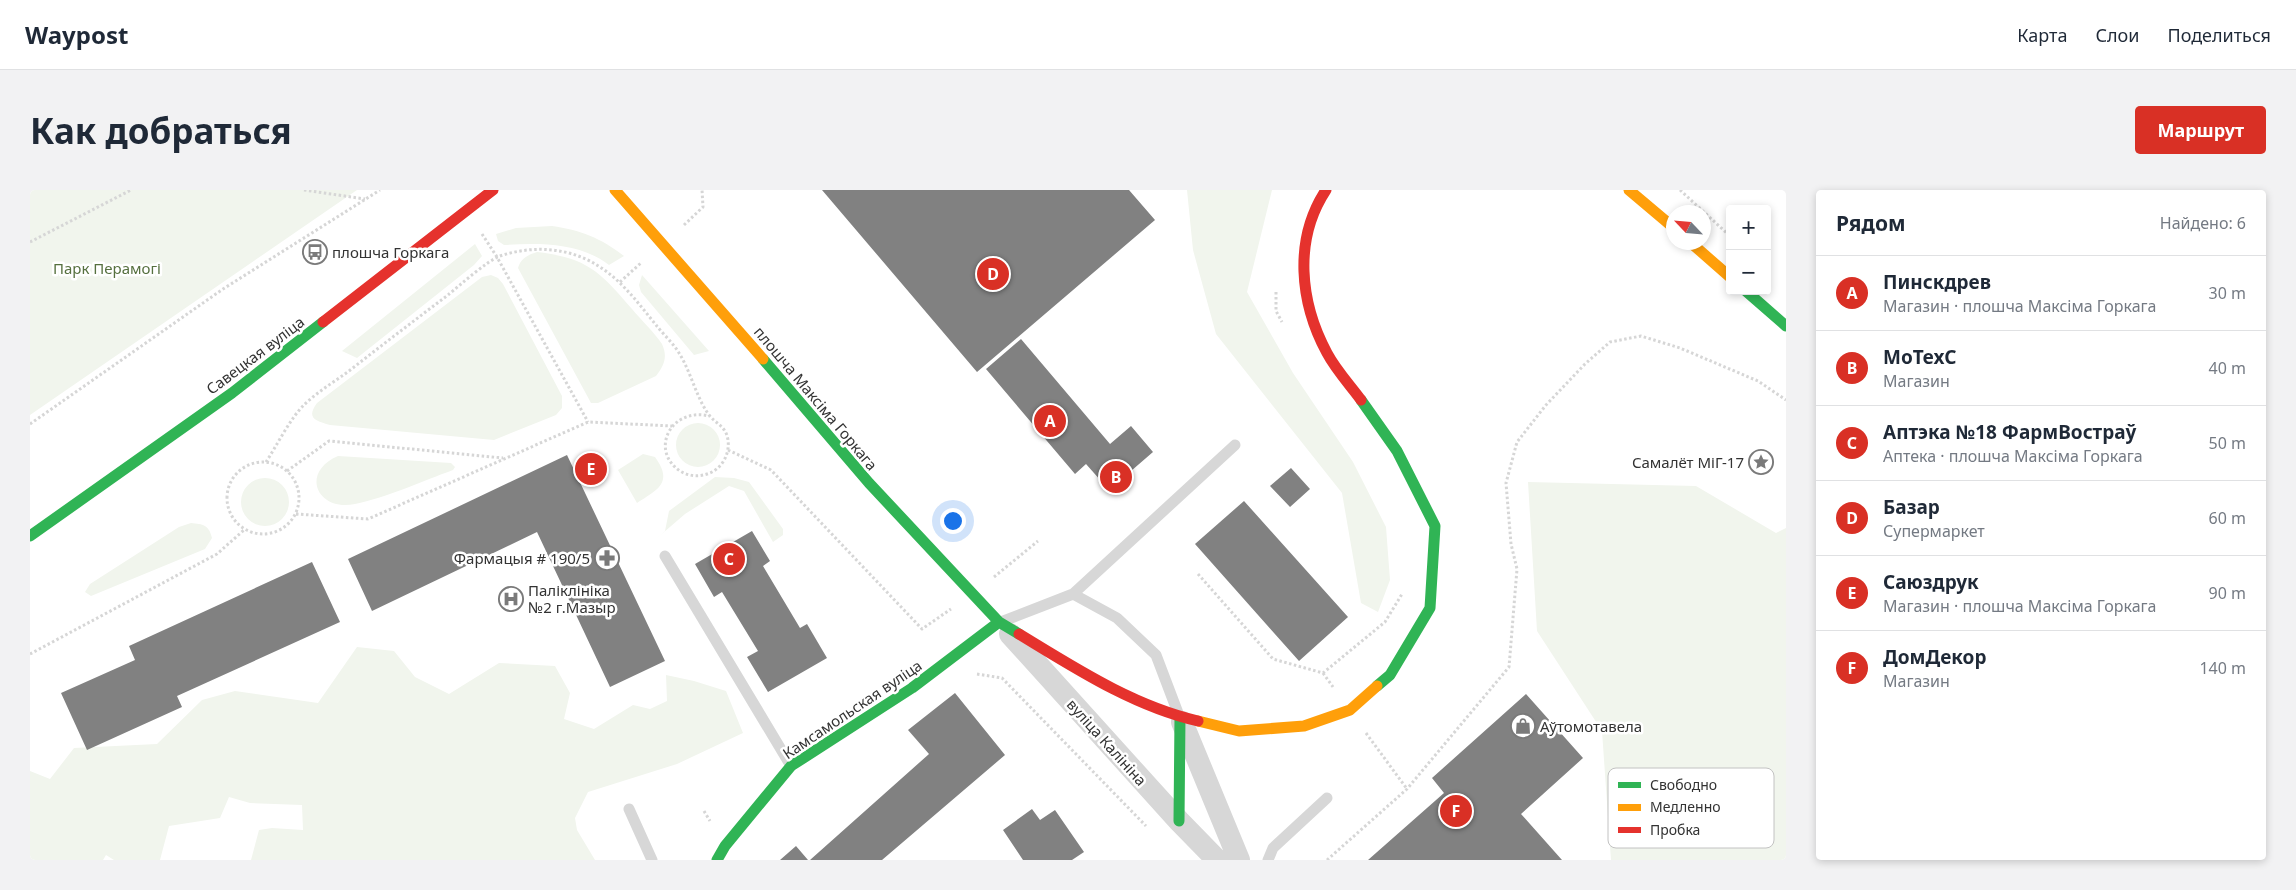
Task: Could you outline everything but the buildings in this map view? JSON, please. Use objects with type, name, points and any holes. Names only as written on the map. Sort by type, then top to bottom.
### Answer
[{"type":"main road","name":"Савецкая вуліца","points":[[30,536],[232,393],[493,190]]},
{"type":"main road","name":"плошча Максіма Горкага","points":[[615,190],[717,304],[869,483],[999,622],[1102,683],[1180,718],[1239,731],[1304,726],[1350,710],[1390,675],[1430,608],[1435,526],[1397,451],[1328,354],[1311,319],[1303,272],[1306,238],[1316,205],[1326,190]]},
{"type":"main road","points":[[1629,190],[1666,221]]},
{"type":"main road","points":[[1699,250],[1726,274]]},
{"type":"main road","points":[[1751,295],[1786,326]]},
{"type":"main road","name":"Камсамольская вуліца","points":[[718,860],[725,846],[791,766],[912,688],[999,622]]},
{"type":"main road","points":[[1179,821],[1180,718]]},
{"type":"street","name":"вуліца Калініна","points":[[999,622],[1179,821],[1218,860]]},
{"type":"street","points":[[1180,718],[1239,860]]},
{"type":"lane","points":[[999,622],[1073,594],[1234,445]]},
{"type":"lane","points":[[665,556],[791,766]]},
{"type":"lane","points":[[1073,594],[1117,618],[1156,655],[1180,718]]},
{"type":"lane","points":[[1268,860],[1273,848],[1327,798]]},
{"type":"lane","points":[[629,809],[652,860]]},
{"type":"path","points":[[30,242],[131,190]]},
{"type":"path","points":[[304,190],[366,199]]},
{"type":"path","points":[[30,424],[223,289],[380,190]]},
{"type":"path","points":[[1680,190],[1726,232]]},
{"type":"path","points":[[466,211],[497,257],[588,422]]},
{"type":"path","points":[[266,462],[302,406],[497,257],[538,248],[580,256],[599,266],[620,282],[679,352],[709,416],[724,429],[728,439],[728,450],[722,464],[710,474],[700,476],[685,474],[672,464],[667,455],[667,435],[672,426],[689,414],[699,413],[709,416]]},
{"type":"path","points":[[1276,283],[1276,311],[1285,329]]},
{"type":"path","points":[[1327,860],[1407,789],[1509,667],[1517,569],[1511,544],[1506,483],[1518,442],[1546,405],[1585,364],[1610,342],[1641,336],[1680,348],[1758,381],[1786,400]]},
{"type":"path","points":[[296,514],[368,519],[588,422],[672,426]]},
{"type":"path","points":[[287,471],[329,441],[506,458]]},
{"type":"path","points":[[728,450],[771,470],[922,629],[973,594],[1038,541]]},
{"type":"path","points":[[266,462],[277,465],[287,471],[294,480],[298,491],[296,514],[279,531],[268,535],[255,534],[244,530],[235,522],[229,511],[226,499],[234,476],[254,463],[266,462]]},
{"type":"path","points":[[30,654],[217,554],[244,530]]},
{"type":"path","points":[[1198,574],[1273,659],[1323,673],[1385,622],[1406,587]]},
{"type":"path","points":[[974,674],[1002,678],[1152,832]]},
{"type":"green space","name":"Парк Перамогі","points":[[30,190],[357,190],[30,415]]},
{"type":"green space","points":[[1187,190],[1272,190],[1247,292],[1293,373],[1353,462],[1386,527],[1390,580],[1378,612],[1361,603],[1342,493],[1216,334],[1193,250]]},
{"type":"green space","points":[[552,226],[590,236],[607,244],[624,256],[609,265],[597,257],[572,248],[545,244],[504,245],[498,241],[496,234],[516,228]]},
{"type":"green space","points":[[475,244],[482,256],[474,265],[357,358],[342,351]]},
{"type":"green space","points":[[537,252],[569,258],[581,263],[592,269],[611,285],[662,344],[665,353],[664,361],[656,376],[598,403],[591,403],[518,268],[525,257]]},
{"type":"green space","points":[[491,275],[498,278],[503,284],[562,396],[562,408],[556,415],[494,440],[330,425],[314,418],[312,412],[317,403],[482,277]]},
{"type":"green space","points":[[642,275],[709,351],[694,355],[641,292],[639,285]]},
{"type":"green space","points":[[702,423],[714,429],[719,436],[719,454],[714,461],[707,466],[694,467],[682,461],[677,454],[676,441],[682,429],[689,424]]},
{"type":"green space","points":[[643,454],[655,457],[661,466],[663,480],[656,490],[637,503],[618,470]]},
{"type":"green space","points":[[338,456],[451,463],[455,467],[453,470],[391,494],[355,504],[342,505],[331,502],[323,497],[316,481],[319,472],[326,463]]},
{"type":"green space","points":[[715,477],[734,478],[749,482],[783,529],[783,535],[773,542],[744,491],[729,486],[685,514],[656,539],[665,531],[669,511]]},
{"type":"green space","points":[[265,478],[274,480],[282,485],[287,493],[289,502],[287,511],[282,519],[274,524],[265,526],[256,524],[248,519],[243,511],[241,502],[243,493],[248,485],[256,480]]},
{"type":"green space","points":[[1528,482],[1696,486],[1776,533],[1786,528],[1786,860],[1611,860],[1610,848],[1774,848],[1774,768],[1608,768],[1608,817],[1602,731],[1537,631]]},
{"type":"green space","points":[[191,523],[202,525],[209,530],[212,538],[205,549],[91,596],[85,592],[90,584],[179,527]]},
{"type":"green space","points":[[357,647],[394,651],[415,677],[449,694],[499,663],[555,666],[570,693],[564,719],[594,729],[633,705],[650,709],[667,701],[666,675],[694,681],[726,691],[743,733],[677,764],[588,792],[575,818],[577,830],[595,860],[251,860],[259,830],[272,828],[303,830],[302,805],[250,803],[229,797],[220,818],[169,826],[160,860],[114,860],[106,855],[103,860],[30,860],[30,771],[50,779],[74,748],[157,744],[202,700],[235,691],[318,703]]},
{"type":"traffic: fast","points":[[1751,295],[1786,326]]},
{"type":"traffic: fast","points":[[30,536],[232,393],[323,322]]},
{"type":"traffic: fast","points":[[763,359],[869,483],[999,622],[1019,634]]},
{"type":"traffic: fast","points":[[1361,400],[1397,451],[1435,526],[1430,608],[1390,675],[1377,686]]},
{"type":"traffic: fast","points":[[717,860],[725,846],[791,766],[912,688],[999,622]]},
{"type":"traffic: fast","points":[[1179,821],[1180,717]]},
{"type":"traffic: slow","points":[[615,190],[763,359]]},
{"type":"traffic: slow","points":[[1629,190],[1666,221]]},
{"type":"traffic: slow","points":[[1699,250],[1726,274]]},
{"type":"traffic: slow","points":[[1198,721],[1239,731],[1304,726],[1350,710],[1377,686]]},
{"type":"traffic: jam","points":[[323,322],[493,190]]},
{"type":"traffic: jam","points":[[1326,190],[1315,209],[1308,230],[1304,272],[1306,293],[1318,334],[1327,353],[1361,400]]},
{"type":"traffic: jam","points":[[1019,634],[1105,685],[1150,706],[1198,721]]},
{"type":"place","name":"плошча Горкага","points":[[315,252]]},
{"type":"place","name":"Базар","points":[[993,274]]},
{"type":"place","name":"Пинскдрев","points":[[1050,421]]},
{"type":"place","name":"Самалёт МіГ-17","points":[[1761,462]]},
{"type":"place","name":"Саюздрук","points":[[591,469]]},
{"type":"place","name":"MoTexC","points":[[1116,477]]},
{"type":"place","name":"Фармацыя # 190/5","points":[[607,558]]},
{"type":"place","name":"Аптэка №18 ФармВостраў","points":[[729,559]]},
{"type":"place","name":"Паліклініка №2 г.Мазыр","points":[[511,599]]},
{"type":"place","name":"Аўтомотавела","points":[[1523,726]]},
{"type":"place","name":"ДомДекор","points":[[1456,811]]}]
